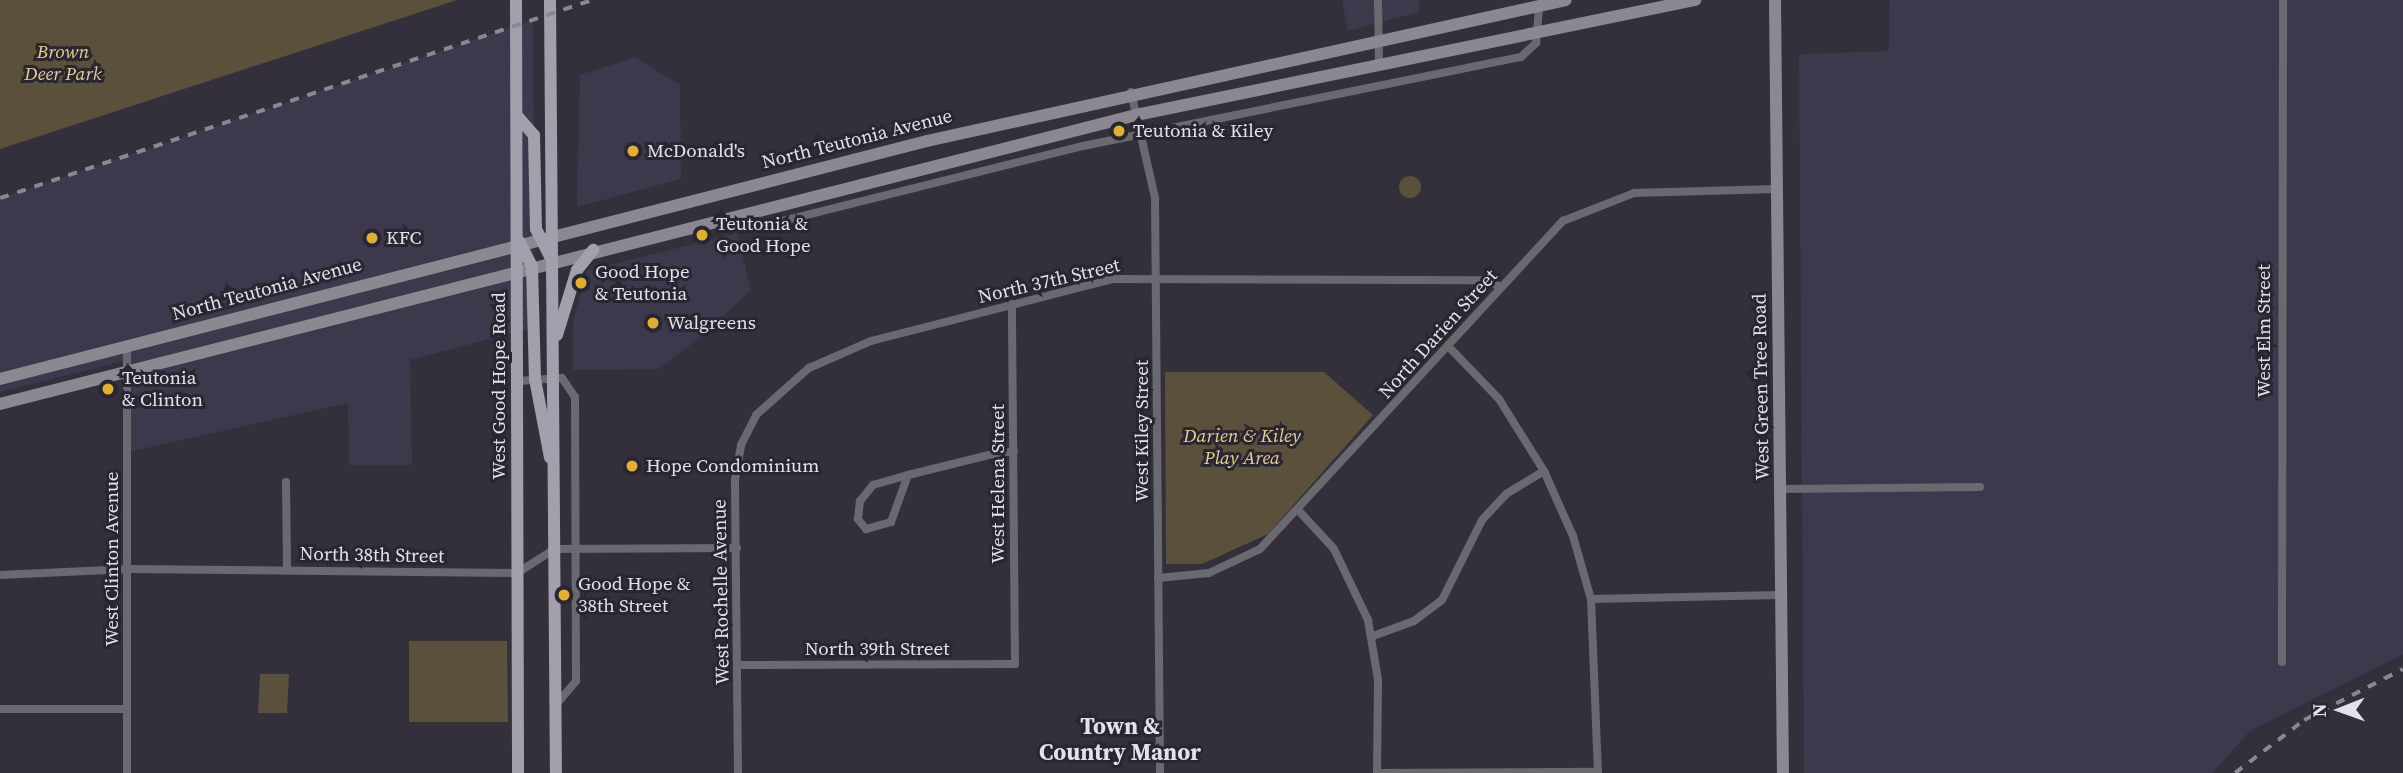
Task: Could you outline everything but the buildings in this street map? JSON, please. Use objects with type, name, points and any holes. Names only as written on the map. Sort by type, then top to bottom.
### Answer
[{"type":"main road","points":[[516,0],[519,241],[526,268],[535,379],[554,468]]},
{"type":"main road","points":[[546,236],[550,0]]},
{"type":"main road","name":"North Teutonia Avenue","points":[[0,379],[519,241],[1131,92],[1566,0]]},
{"type":"main road","points":[[0,404],[128,373],[552,260],[739,222],[1136,115],[1695,0]]},
{"type":"main road","name":"West Green Tree Road","points":[[1775,0],[1783,489],[1783,773]]},
{"type":"main road","points":[[519,118],[534,135],[546,236],[552,260],[555,773]]},
{"type":"main road","points":[[553,349],[577,270],[593,250]]},
{"type":"main road","name":"West Good Hope Road","points":[[519,773],[518,381],[526,268]]},
{"type":"street","points":[[1378,0],[1378,64]]},
{"type":"street","name":"West Elm Street","points":[[2282,662],[2283,0]]},
{"type":"street","points":[[739,222],[1140,134],[1521,57],[1531,52],[1539,30],[1539,5]]},
{"type":"street","name":"West Kiley Street","points":[[1131,92],[1155,198],[1160,773]]},
{"type":"street","name":"North Darien Street","points":[[1158,578],[1209,573],[1260,549],[1300,512],[1563,221],[1594,204],[1634,193],[1776,189]]},
{"type":"street","name":"North 37th Street","points":[[756,415],[811,367],[871,341],[1112,279],[1156,277],[1483,280],[1501,287]]},
{"type":"street","name":"West Helena Street","points":[[1012,304],[1015,664]]},
{"type":"street","name":"West Clinton Avenue","points":[[127,346],[127,773]]},
{"type":"street","points":[[1300,512],[1334,549],[1357,587],[1373,636],[1377,773],[1598,772],[1591,598],[1544,471],[1499,399],[1448,346]]},
{"type":"street","points":[[518,381],[553,376],[568,381],[575,397],[576,681],[555,706]]},
{"type":"street","name":"West Rochelle Avenue","points":[[738,773],[735,480],[741,445],[756,415]]},
{"type":"street","points":[[908,475],[891,522],[866,529],[858,519],[860,501],[873,485],[908,475],[1014,451]]},
{"type":"street","points":[[1373,636],[1414,621],[1442,600],[1482,520],[1506,494],[1544,471]]},
{"type":"street","points":[[286,482],[287,570]]},
{"type":"street","points":[[1783,489],[1980,488]]},
{"type":"street","points":[[517,573],[555,549],[737,548]]},
{"type":"street","name":"North 38th Street","points":[[0,575],[129,569],[517,573]]},
{"type":"street","points":[[1591,598],[1782,595]]},
{"type":"street","name":"North 39th Street","points":[[738,665],[1015,664]]},
{"type":"street","points":[[0,709],[126,709]]},
{"type":"shaded area","points":[[1342,0],[1419,0],[1419,12],[1348,31]]},
{"type":"shaded area","points":[[1890,0],[2403,0],[2403,654],[2251,730],[2212,773],[1804,773],[1799,54],[1889,51]]},
{"type":"shaded area","points":[[533,20],[535,327],[410,360],[412,465],[349,465],[348,403],[128,452],[127,360],[0,392],[0,198]]},
{"type":"shaded area","points":[[635,57],[680,85],[681,179],[577,207],[580,75]]},
{"type":"shaded area","points":[[737,233],[751,290],[703,335],[659,369],[573,370],[573,323],[587,271]]},
{"type":"green space","name":"Brown Deer Park","points":[[0,0],[457,0],[0,149]]},
{"type":"green space","points":[[1410,176],[1418,179],[1421,187],[1418,195],[1410,198],[1402,195],[1399,187],[1402,179]]},
{"type":"green space","name":"Darien & Kiley Play Area","points":[[1165,372],[1324,372],[1373,415],[1268,534],[1202,564],[1166,564]]},
{"type":"green space","points":[[409,641],[507,641],[508,722],[409,722]]},
{"type":"green space","points":[[260,674],[289,674],[287,713],[258,713]]},
{"type":"railway","points":[[0,198],[592,0]]},
{"type":"railway","points":[[2235,773],[2304,720],[2403,669]]},
{"type":"place","name":"Teutonia & Kiley","points":[[1119,131]]},
{"type":"place","name":"McDonald's","points":[[633,151]]},
{"type":"place","name":"Teutonia & Good Hope","points":[[702,235]]},
{"type":"place","name":"KFC","points":[[372,238]]},
{"type":"place","name":"Good Hope & Teutonia","points":[[581,283]]},
{"type":"place","name":"Walgreens","points":[[653,323]]},
{"type":"place","name":"Teutonia & Clinton","points":[[108,389]]},
{"type":"place","name":"Hope Condominium","points":[[632,466]]},
{"type":"place","name":"Good Hope & 38th Street","points":[[564,595]]},
{"type":"district","name":"Town & Country Manor","points":[[1120,739]]}]
